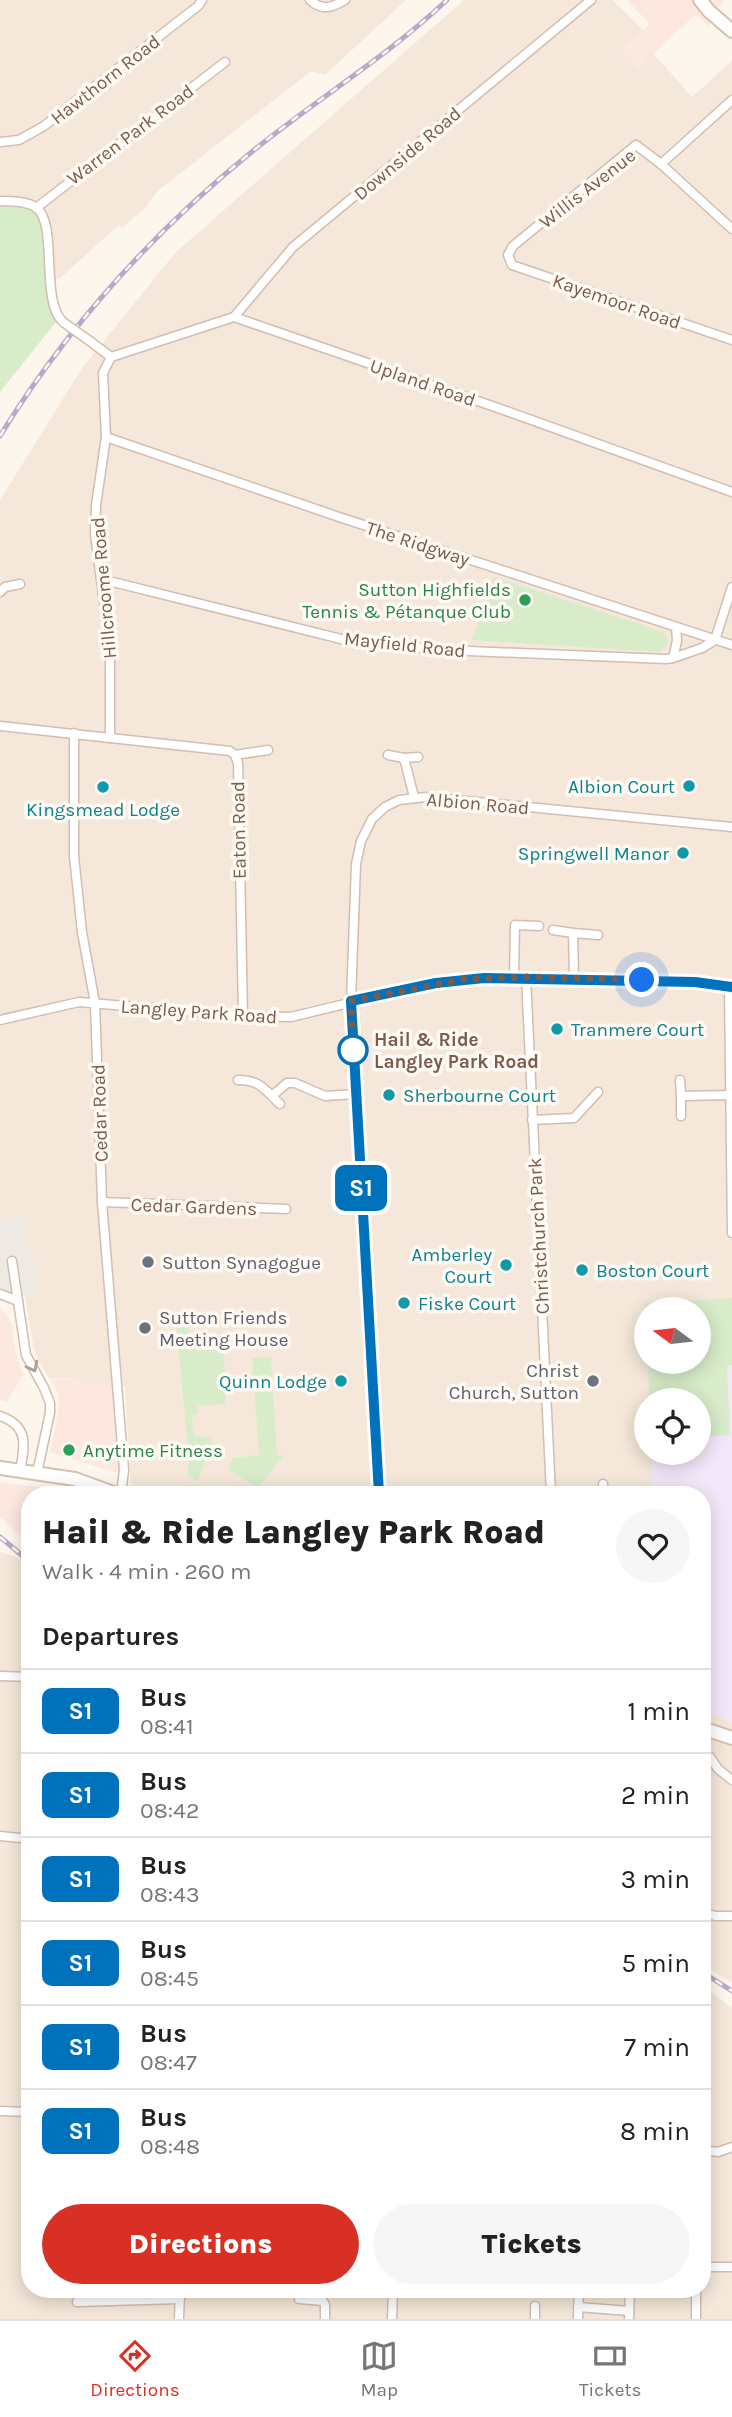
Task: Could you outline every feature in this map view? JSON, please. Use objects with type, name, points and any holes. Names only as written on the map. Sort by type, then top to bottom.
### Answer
[{"type":"main road","points":[[690,0],[709,11]]},
{"type":"main road","points":[[700,0],[732,31]]},
{"type":"main road","points":[[0,1468],[75,1479],[95,1486]]},
{"type":"main road","points":[[711,1731],[732,1738]]},
{"type":"street","name":"Hawthorn Road","points":[[0,142],[19,140],[44,126],[198,6],[202,0]]},
{"type":"street","points":[[310,0],[318,7],[324,8],[345,0]]},
{"type":"street","name":"Downside Road","points":[[234,317],[293,247],[591,0]]},
{"type":"street","name":"Warren Park Road","points":[[36,208],[225,62]]},
{"type":"street","name":"Willis Avenue","points":[[508,256],[513,246],[636,145],[661,164],[732,100]]},
{"type":"street","points":[[661,164],[732,229]]},
{"type":"street","points":[[0,201],[36,208],[44,219],[54,308],[63,322],[111,357],[234,317]]},
{"type":"street","name":"Kayemoor Road","points":[[508,256],[512,265],[732,340]]},
{"type":"street","name":"Upland Road","points":[[234,317],[732,492]]},
{"type":"street","name":"Hillcroome Road","points":[[110,738],[110,648],[95,534],[96,505],[106,438],[103,373],[111,357]]},
{"type":"street","name":"The Ridgway","points":[[106,438],[732,645]]},
{"type":"street","name":"Mayfield Road","points":[[101,579],[357,643],[658,660],[702,648],[715,640]]},
{"type":"street","points":[[0,592],[5,587],[20,584]]},
{"type":"street","points":[[715,640],[732,587]]},
{"type":"street","points":[[673,658],[677,641],[676,627]]},
{"type":"street","name":"Eaton Road","points":[[0,726],[230,751],[235,755],[238,763],[243,1016]]},
{"type":"street","name":"Cedar Road","points":[[74,733],[75,870],[82,932],[95,1003],[102,1202],[123,1457],[119,1486]]},
{"type":"street","points":[[235,755],[268,750]]},
{"type":"street","points":[[388,755],[418,757]]},
{"type":"street","points":[[404,758],[414,797]]},
{"type":"street","name":"Albion Road","points":[[379,1486],[351,1001],[356,864],[361,841],[372,819],[399,800],[414,797],[732,827]]},
{"type":"street","points":[[514,977],[510,924],[539,926]]},
{"type":"street","points":[[553,930],[598,935]]},
{"type":"street","points":[[573,933],[574,978]]},
{"type":"street","name":"Christchurch Park","points":[[526,977],[551,1486]]},
{"type":"street","name":"Langley Park Road","points":[[0,1020],[63,1005],[95,1003],[243,1016],[291,1017],[351,1001],[465,979],[574,978],[695,982],[731,987]]},
{"type":"street","points":[[731,987],[732,1233]]},
{"type":"street","points":[[238,1080],[260,1083],[280,1104]]},
{"type":"street","points":[[680,1080],[681,1116]]},
{"type":"street","points":[[272,1096],[287,1083],[295,1083],[325,1096],[356,1094]]},
{"type":"street","points":[[532,1120],[574,1118],[598,1092]]},
{"type":"street","points":[[681,1096],[730,1095]]},
{"type":"street","name":"Cedar Gardens","points":[[102,1202],[286,1209]]},
{"type":"street","points":[[12,1261],[26,1354],[50,1403],[37,1473]]},
{"type":"street","points":[[0,1294],[18,1301]]},
{"type":"street","points":[[0,1416],[17,1424],[23,1436],[24,1449],[20,1471]]},
{"type":"street","points":[[0,1676],[21,1677]]},
{"type":"street","points":[[711,1758],[718,1769],[732,1780]]},
{"type":"street","points":[[0,1836],[21,1838]]},
{"type":"street","points":[[711,1915],[732,1916]]},
{"type":"street","points":[[0,2111],[21,2112]]},
{"type":"street","points":[[711,2151],[718,2152],[732,2147]]},
{"type":"street","points":[[711,2267],[730,2267]]},
{"type":"street","points":[[392,2319],[393,2298]]},
{"type":"street","points":[[578,2319],[579,2298]]},
{"type":"street","points":[[696,2298],[696,2319]]},
{"type":"street","points":[[78,2302],[180,2299],[179,2319]]},
{"type":"street","points":[[299,2299],[323,2301],[325,2319]]},
{"type":"street","points":[[535,2305],[535,2319]]},
{"type":"street","points":[[579,2307],[629,2315]]},
{"type":"shaded area","points":[[0,0],[406,0],[325,75],[311,71],[159,190],[143,210],[122,228],[119,225],[60,278],[50,279],[0,201]]},
{"type":"shaded area","points":[[464,0],[612,0],[643,30],[622,48],[638,68],[653,53],[692,97],[732,61],[732,1983],[711,1970],[711,1486],[131,1486],[125,1386],[81,1384],[77,1378],[50,1379],[38,1360],[25,1296],[39,1294],[34,1256],[28,1257],[28,1217],[0,1219],[0,500],[82,368],[175,253]]},
{"type":"shaded area","points":[[627,0],[724,0],[708,26],[696,14],[638,68],[621,49],[650,24]]},
{"type":"shaded area","points":[[28,1217],[28,1257],[34,1256],[39,1294],[25,1296],[0,1290],[0,1219]]},
{"type":"shaded area","points":[[0,1307],[12,1325],[15,1349],[23,1375],[7,1402],[0,1400]]},
{"type":"shaded area","points":[[732,1365],[732,1722],[711,1715],[711,1486],[652,1486],[651,1465],[711,1465],[711,1388],[649,1388],[648,1374],[711,1374],[711,1366]]},
{"type":"shaded area","points":[[78,1378],[81,1384],[116,1386],[120,1470],[117,1473],[50,1452],[59,1407],[58,1394],[50,1380]]},
{"type":"shaded area","points":[[0,1482],[31,1486],[21,1486],[21,1536],[0,1517]]},
{"type":"shaded area","points":[[0,1552],[21,1561],[21,2298],[711,2298],[711,1992],[732,2008],[732,2319],[0,2319]]},
{"type":"green space","points":[[0,201],[26,205],[40,214],[49,264],[52,314],[56,322],[0,392]]},
{"type":"green space","name":"Sutton Highfields Tennis & Pétanque Club","points":[[494,577],[664,632],[667,645],[660,652],[472,640]]},
{"type":"green space","points":[[732,1298],[732,1365],[727,1366],[730,1435],[711,1436],[711,1388],[649,1388],[648,1374],[711,1374],[711,1299]]},
{"type":"green space","points":[[186,1311],[190,1345],[195,1345],[196,1350],[224,1348],[225,1404],[198,1406],[198,1414],[192,1415],[195,1436],[212,1439],[198,1481],[187,1476],[189,1459],[175,1312]]},
{"type":"green space","points":[[271,1357],[277,1455],[284,1455],[260,1486],[255,1486],[228,1470],[233,1458],[259,1455],[252,1358]]},
{"type":"railway","points":[[0,436],[83,319],[147,247],[254,150],[377,59],[447,0]]},
{"type":"railway","points":[[0,1537],[21,1554]]},
{"type":"railway","points":[[711,1978],[732,1991]]},
{"type":"bus line","name":"S1","points":[[378,1486],[351,1001],[436,983],[484,978],[695,982],[732,987]]},
{"type":"place","name":"Sutton Highfields Tennis & Pétanque Club","points":[[525,600]]},
{"type":"place","name":"Albion Court","points":[[689,786]]},
{"type":"place","name":"Kingsmead Lodge","points":[[103,787]]},
{"type":"place","name":"Springwell Manor","points":[[683,853]]},
{"type":"place","name":"Tranmere Court","points":[[557,1029]]},
{"type":"place","name":"Hail & Ride Langley Park Road","points":[[353,1050]]},
{"type":"place","name":"Sherbourne Court","points":[[389,1095]]},
{"type":"place","name":"Sutton Synagogue","points":[[148,1262]]},
{"type":"place","name":"Amberley Court","points":[[506,1265]]},
{"type":"place","name":"Boston Court","points":[[582,1270]]},
{"type":"place","name":"Fiske Court","points":[[404,1303]]},
{"type":"place","name":"Sutton Friends Meeting House","points":[[145,1328]]},
{"type":"place","name":"Quinn Lodge","points":[[341,1381]]},
{"type":"place","name":"Christ Church, Sutton","points":[[593,1381]]},
{"type":"place","name":"Anytime Fitness","points":[[69,1450]]},
{"type":"route","points":[[353,1050],[351,1001],[465,979],[526,977],[642,980]]}]
